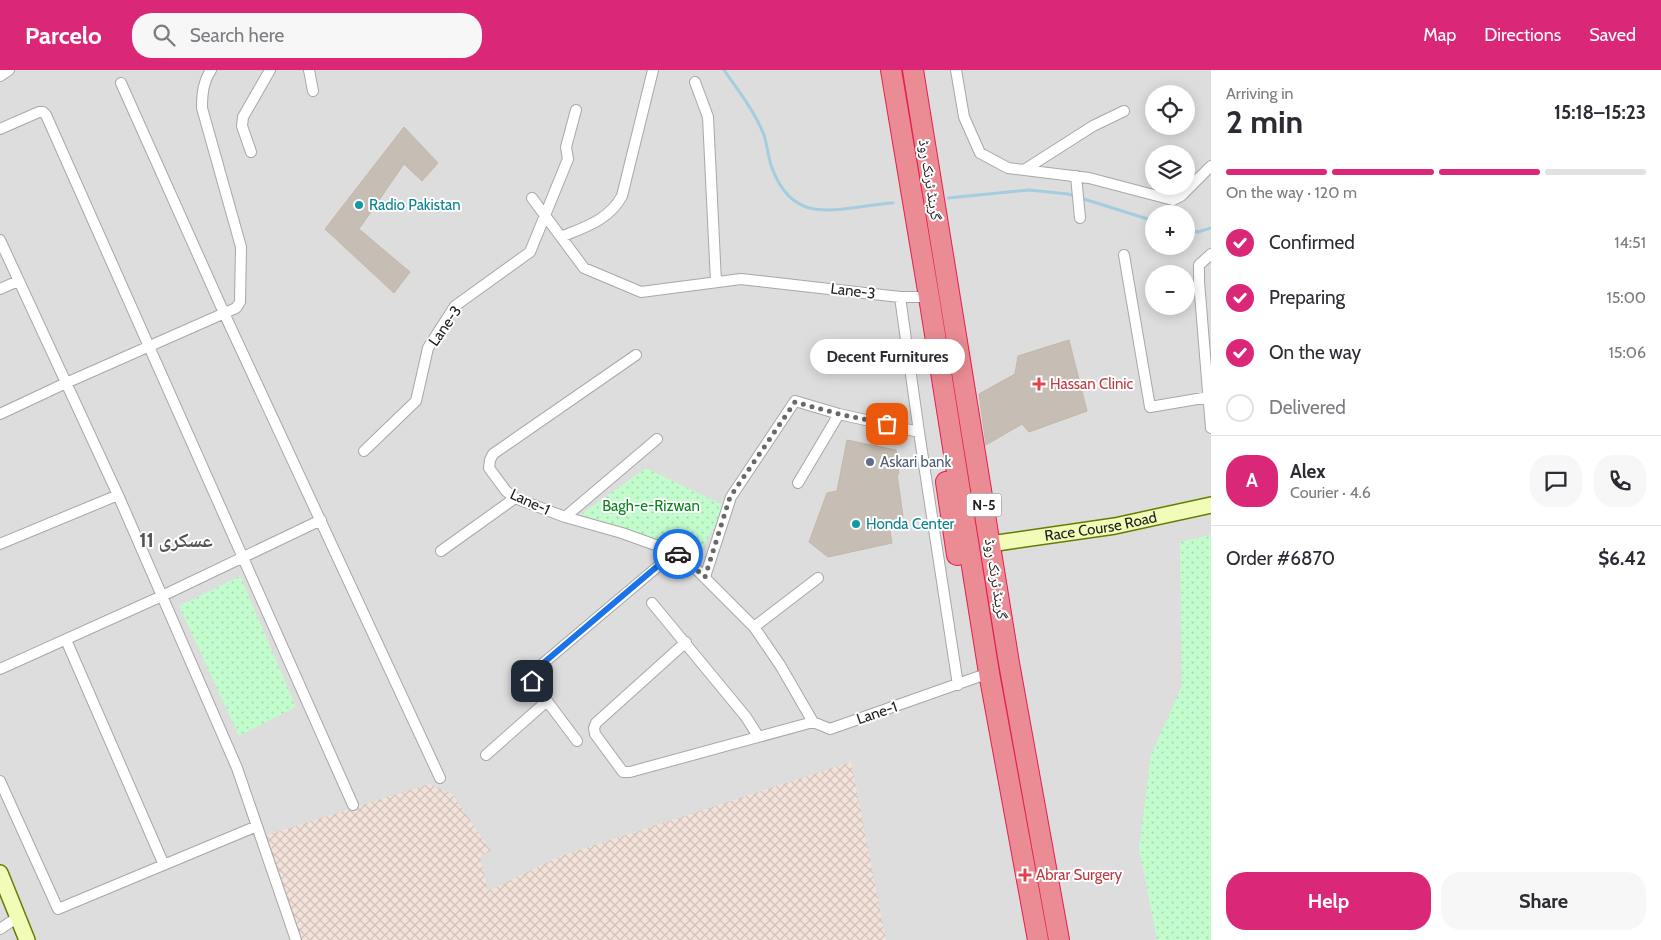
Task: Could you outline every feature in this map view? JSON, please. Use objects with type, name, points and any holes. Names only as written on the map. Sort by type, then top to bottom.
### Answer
[{"type":"highway","name":"گرینڈ ٹرنک روڈ","points":[[891,70],[938,348],[989,674],[1038,940]]},
{"type":"highway","name":"گرینڈ ٹرنک روڈ","points":[[913,70],[990,544],[1059,940]]},
{"type":"highway","name":"گرینڈ ٹرنک روڈ","points":[[938,348],[940,437],[950,516],[971,629],[989,674]]},
{"type":"highway","points":[[970,548],[990,544]]},
{"type":"street","points":[[0,76],[9,70]]},
{"type":"street","points":[[0,414],[149,345],[236,308],[240,302],[241,247],[202,108],[202,92],[211,70]]},
{"type":"street","points":[[251,152],[242,126],[243,117],[270,70]]},
{"type":"street","points":[[309,70],[313,92]]},
{"type":"street","points":[[561,237],[605,217],[616,207],[622,196],[653,70]]},
{"type":"street","points":[[956,70],[964,116],[980,152],[1008,168],[1089,178],[1173,200],[1181,196],[1211,166]]},
{"type":"street","points":[[695,82],[708,117],[716,282]]},
{"type":"street","points":[[121,83],[224,313],[440,778]]},
{"type":"street","points":[[546,216],[568,159],[566,147],[576,110]]},
{"type":"street","points":[[1024,170],[1093,126],[1124,111]]},
{"type":"street","points":[[0,129],[39,112],[43,112],[46,115],[354,805]]},
{"type":"street","points":[[1076,176],[1080,218]]},
{"type":"street","name":"Lane-3","points":[[532,198],[584,268],[640,292],[741,279],[900,297],[929,297]]},
{"type":"street","name":"Lane-3","points":[[364,451],[416,401],[428,348],[455,306],[530,252],[546,216]]},
{"type":"street","points":[[0,240],[118,496],[238,768],[296,940]]},
{"type":"street","points":[[1211,254],[1199,265],[1211,428]]},
{"type":"street","points":[[1124,255],[1150,408],[1208,398]]},
{"type":"street","points":[[0,289],[18,281]]},
{"type":"street","points":[[900,297],[958,685]]},
{"type":"street","name":"Lane-1","points":[[636,355],[493,454],[489,468],[506,491],[516,498],[565,518],[622,534],[674,552],[705,577],[754,627],[780,664],[813,722],[820,726],[830,729],[989,674]]},
{"type":"street","points":[[705,577],[730,497],[790,406],[795,402],[919,432]]},
{"type":"street","points":[[798,483],[839,414]]},
{"type":"street","points":[[565,518],[657,439]]},
{"type":"street","points":[[0,544],[118,496]]},
{"type":"street","points":[[441,551],[516,498]]},
{"type":"street","name":"Race Course Road","points":[[990,544],[1115,526],[1211,505]]},
{"type":"street","points":[[0,669],[162,596],[321,520]]},
{"type":"street","points":[[577,741],[532,681],[534,671],[674,552]]},
{"type":"street","points":[[754,627],[818,578]]},
{"type":"street","points":[[652,603],[746,717],[758,736]]},
{"type":"street","points":[[66,640],[164,865]]},
{"type":"street","points":[[686,642],[596,723],[594,728],[595,734],[623,772],[630,772],[813,722]]},
{"type":"street","points":[[486,755],[547,701]]},
{"type":"street","points":[[0,781],[58,909],[257,826]]},
{"type":"street","points":[[0,873],[27,940]]},
{"type":"street","points":[[0,930],[18,918]]},
{"type":"shaded area","points":[[0,70],[1211,70],[1211,940],[0,940]]},
{"type":"shaded area","points":[[851,762],[886,940],[296,940],[261,837],[429,784],[452,794],[491,851],[480,857],[488,891],[561,856]]},
{"type":"green space","name":"Bagh-e-Rizwan","points":[[646,468],[725,506],[699,555],[580,515]]},
{"type":"green space","points":[[1211,535],[1211,940],[1157,940],[1139,848],[1151,755],[1182,686],[1180,542]]},
{"type":"green space","points":[[240,576],[296,707],[239,736],[179,606]]},
{"type":"building","name":"Radio Pakistan","points":[[404,127],[438,163],[422,181],[404,164],[359,229],[410,272],[394,293],[325,229]]},
{"type":"building","name":"Hassan Clinic","points":[[1069,340],[1087,411],[1029,432],[1022,424],[986,445],[979,394],[1015,374],[1018,356]]},
{"type":"building","name":"Honda Center","points":[[847,440],[896,450],[899,474],[897,474],[903,516],[890,531],[892,543],[828,557],[809,542],[827,493],[837,491]]},
{"type":"waterway","points":[[724,70],[756,118],[764,135],[777,180],[792,199],[806,207],[823,210],[893,203]]},
{"type":"waterway","points":[[948,198],[1029,190],[1068,194],[1145,218]]},
{"type":"waterway","points":[[1195,231],[1211,228]]},
{"type":"way so far","points":[[678,554],[705,577],[730,497],[790,406],[795,402],[887,424]]},
{"type":"place","name":"Radio Pakistan","points":[[359,205]]},
{"type":"place","name":"Hassan Clinic","points":[[1039,384]]},
{"type":"place","name":"Decent Furnitures","points":[[887,424]]},
{"type":"place","name":"Askari bank","points":[[870,462]]},
{"type":"place","name":"Honda Center","points":[[856,524]]},
{"type":"place","name":"Abrar Surgery","points":[[1025,875]]},
{"type":"district","name":"عسکری 11","points":[[176,540]]},
{"type":"route","points":[[532,681],[534,671],[674,552],[678,554]]}]
